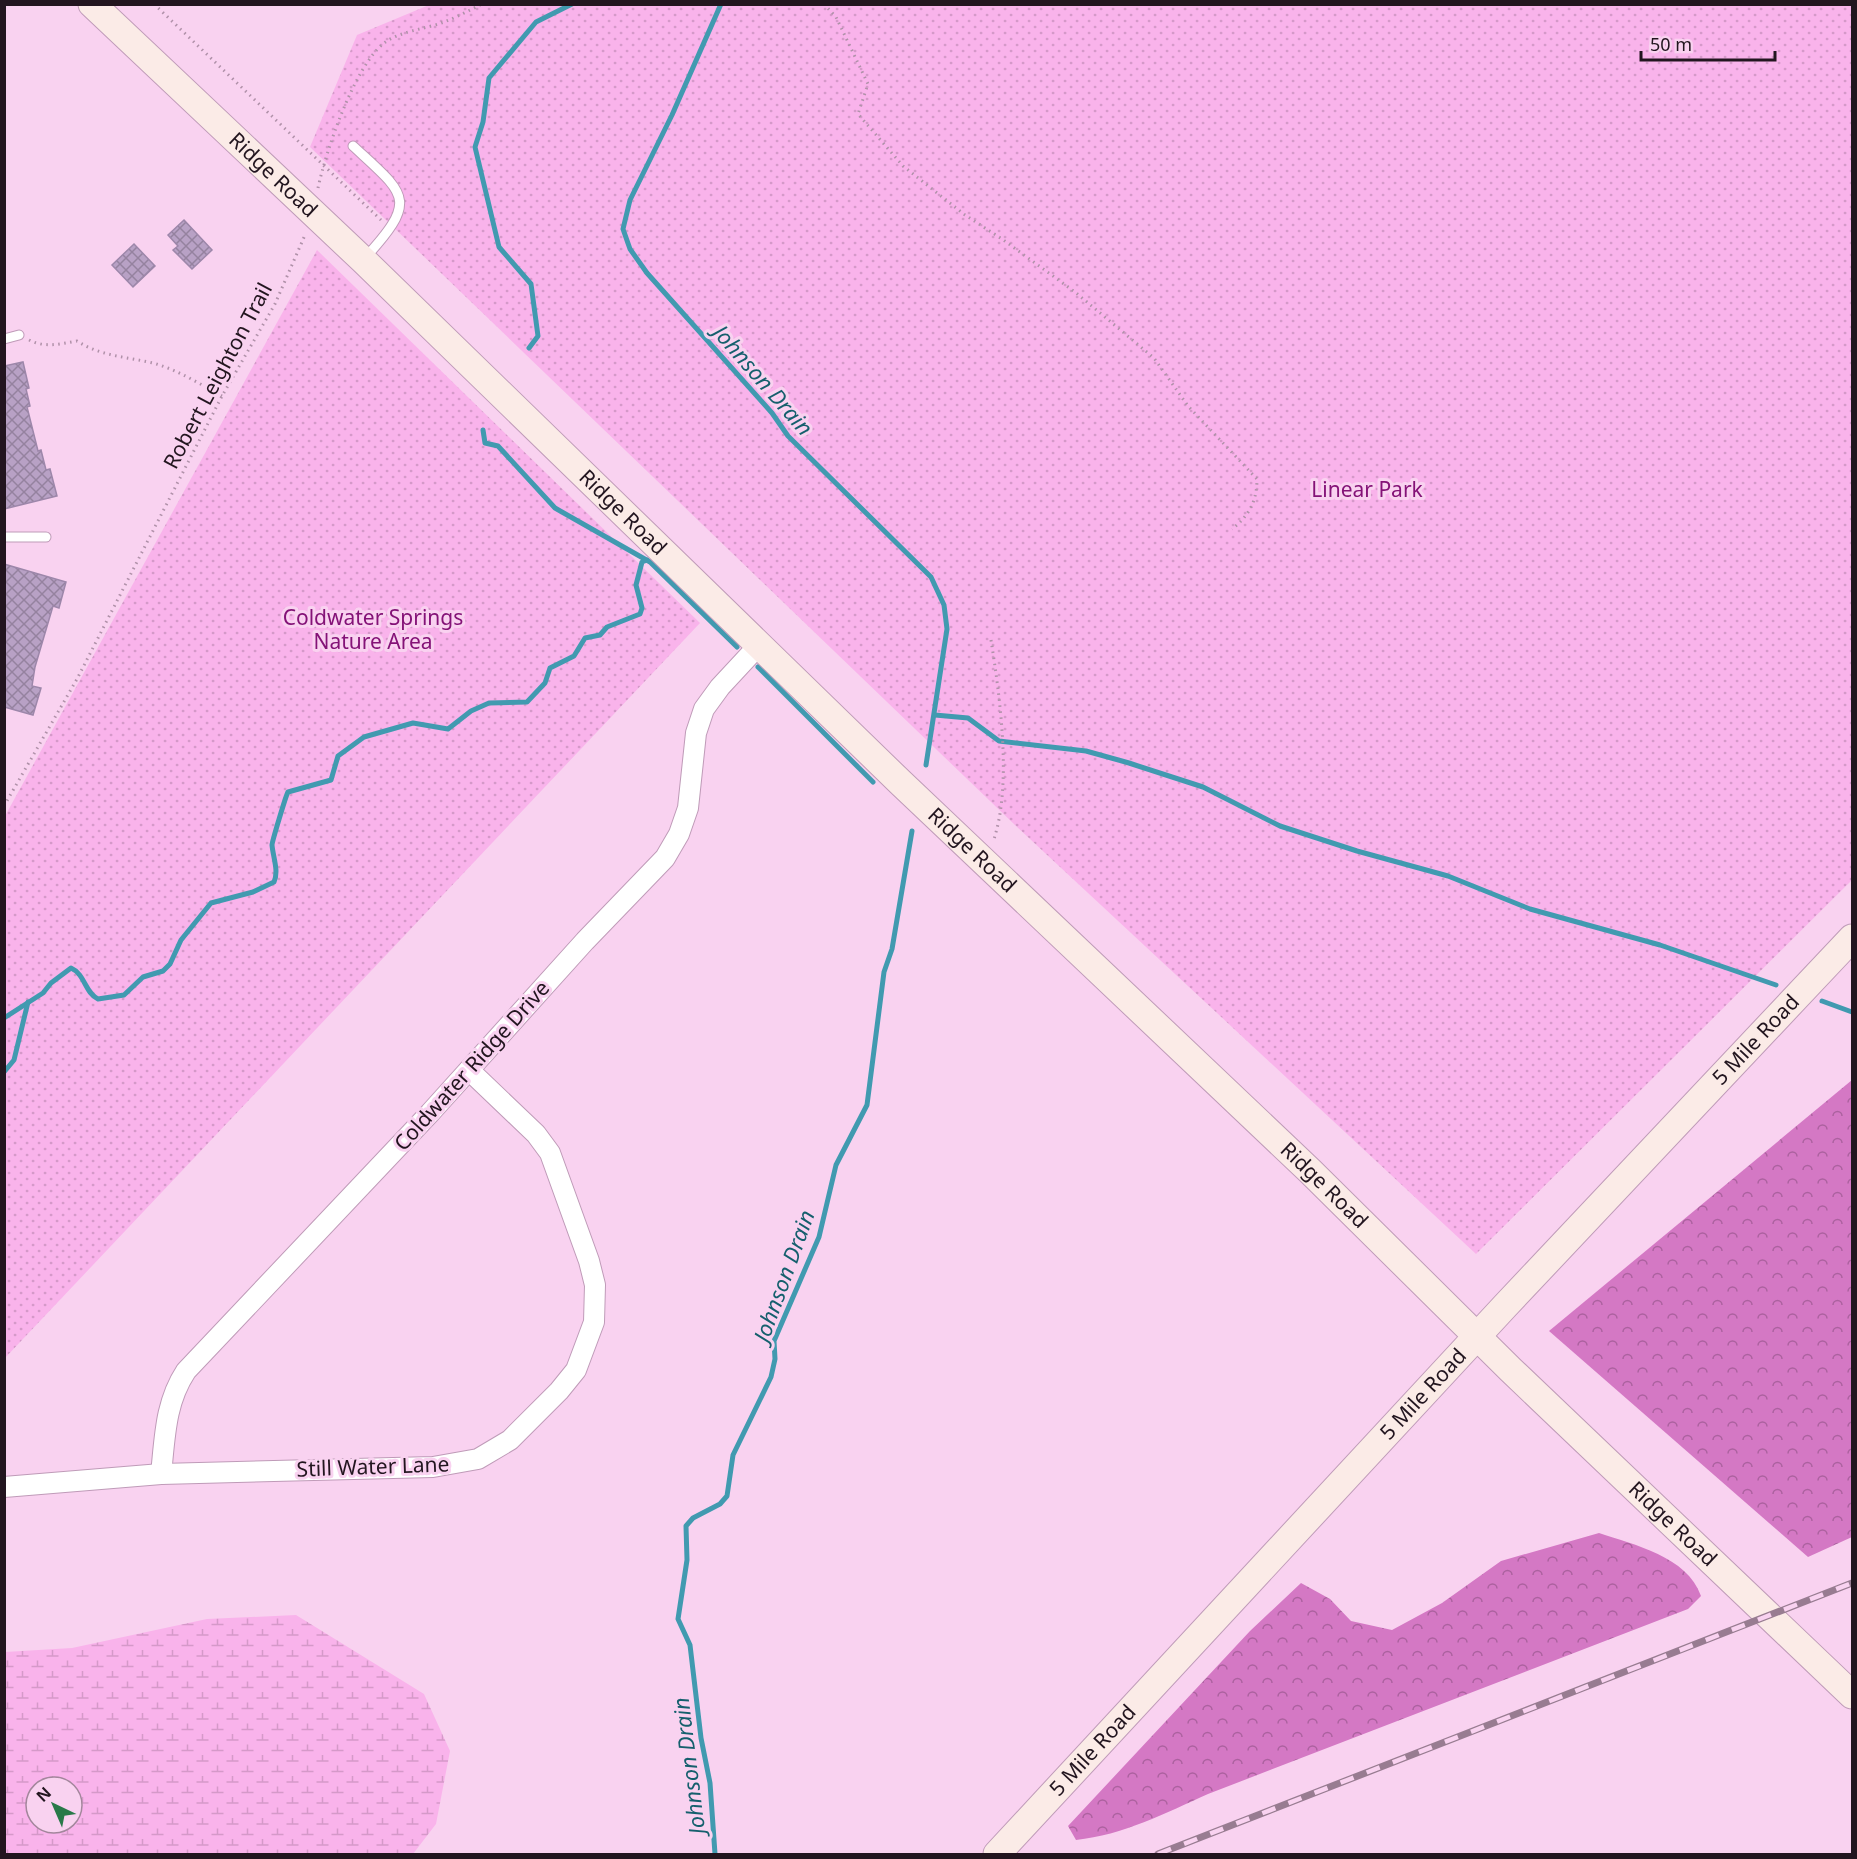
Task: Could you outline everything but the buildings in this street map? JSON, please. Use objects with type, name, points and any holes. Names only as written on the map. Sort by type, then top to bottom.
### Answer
[{"type":"street","name":"Ridge Road","points":[[92,4],[313,211],[986,864],[1310,1171],[1478,1337],[1852,1695]]},
{"type":"street","name":"Coldwater Ridge Drive","points":[[161,1473],[168,1410],[178,1384],[186,1371],[468,1070],[585,941],[657,867],[673,846],[688,808],[696,733],[704,709],[720,687],[759,645]]},
{"type":"street","name":"5 Mile Road","points":[[997,1854],[1852,938]]},
{"type":"street","name":"Still Water Lane","points":[[4,1487],[161,1473],[417,1468],[478,1460],[505,1445],[568,1382],[582,1358],[594,1322],[596,1297],[593,1272],[555,1164],[544,1143],[468,1070]]},
{"type":"lane","points":[[353,146],[395,185],[400,201],[398,217],[363,260]]},
{"type":"lane","points":[[4,339],[19,335]]},
{"type":"lane","points":[[4,537],[46,537]]},
{"type":"path","points":[[154,4],[323,167],[390,228]]},
{"type":"path","name":"Robert Leighton Trail","points":[[4,806],[23,777],[115,609],[222,396],[275,304],[313,211],[323,167],[355,85],[384,43],[482,4]]},
{"type":"path","points":[[824,4],[836,17],[868,84],[858,114],[903,166],[965,215],[1075,292],[1154,358],[1188,406],[1257,479],[1256,497],[1245,519],[1232,530]]},
{"type":"path","points":[[19,335],[38,345],[77,341],[90,350],[155,364],[184,375],[222,396]]},
{"type":"path","points":[[986,864],[1001,816],[998,684],[991,640]]},
{"type":"green space","name":"Linear Park","points":[[429,5],[1852,5],[1852,880],[1476,1254],[1016,826],[310,147],[357,35]]},
{"type":"green space","name":"Coldwater Springs Nature Area","points":[[317,250],[700,623],[5,1358],[5,816]]},
{"type":"green space","points":[[1852,1080],[1852,1537],[1808,1557],[1549,1331]]},
{"type":"green space","points":[[1599,1533],[1643,1548],[1672,1562],[1694,1582],[1701,1596],[1688,1609],[1208,1794],[1127,1828],[1076,1840],[1068,1826],[1250,1631],[1301,1583],[1330,1599],[1351,1621],[1392,1630],[1442,1603],[1501,1561]]},
{"type":"green space","points":[[296,1615],[424,1694],[450,1751],[436,1824],[413,1854],[5,1854],[5,1652],[72,1648],[207,1619]]},
{"type":"waterway","points":[[529,348],[538,336],[531,284],[499,247],[475,147],[483,122],[489,78],[536,22],[572,4]]},
{"type":"waterway","name":"Johnson Drain","points":[[721,4],[672,115],[630,200],[623,229],[630,249],[647,273],[772,413],[788,436],[931,577],[944,605],[947,629],[926,765]]},
{"type":"waterway","points":[[483,430],[485,443],[498,446],[555,508],[650,562],[737,647]]},
{"type":"waterway","points":[[4,1018],[43,993],[51,983],[71,968],[76,971],[90,992],[98,999],[124,995],[143,977],[163,971],[170,964],[181,940],[211,903],[253,892],[274,882],[276,869],[272,845],[288,792],[331,780],[338,756],[364,737],[413,723],[448,729],[471,711],[489,703],[527,702],[545,683],[550,668],[574,656],[585,638],[600,635],[607,627],[640,614],[642,608],[636,585],[642,562],[647,560]]},
{"type":"waterway","points":[[758,667],[873,782]]},
{"type":"waterway","points":[[935,715],[968,718],[999,741],[1086,751],[1129,763],[1203,787],[1280,826],[1357,851],[1448,876],[1530,909],[1660,945],[1776,985]]},
{"type":"waterway","name":"Johnson Drain","points":[[715,1854],[710,1783],[701,1738],[690,1645],[678,1619],[687,1560],[686,1526],[693,1518],[720,1504],[727,1496],[733,1455],[771,1377],[775,1359],[774,1341],[819,1237],[836,1165],[867,1105],[884,972],[892,949],[912,831]]},
{"type":"waterway","points":[[1822,1001],[1852,1012]]},
{"type":"waterway","points":[[4,1072],[14,1060],[28,1002]]},
{"type":"railway","points":[[1158,1854],[1852,1583]]}]
